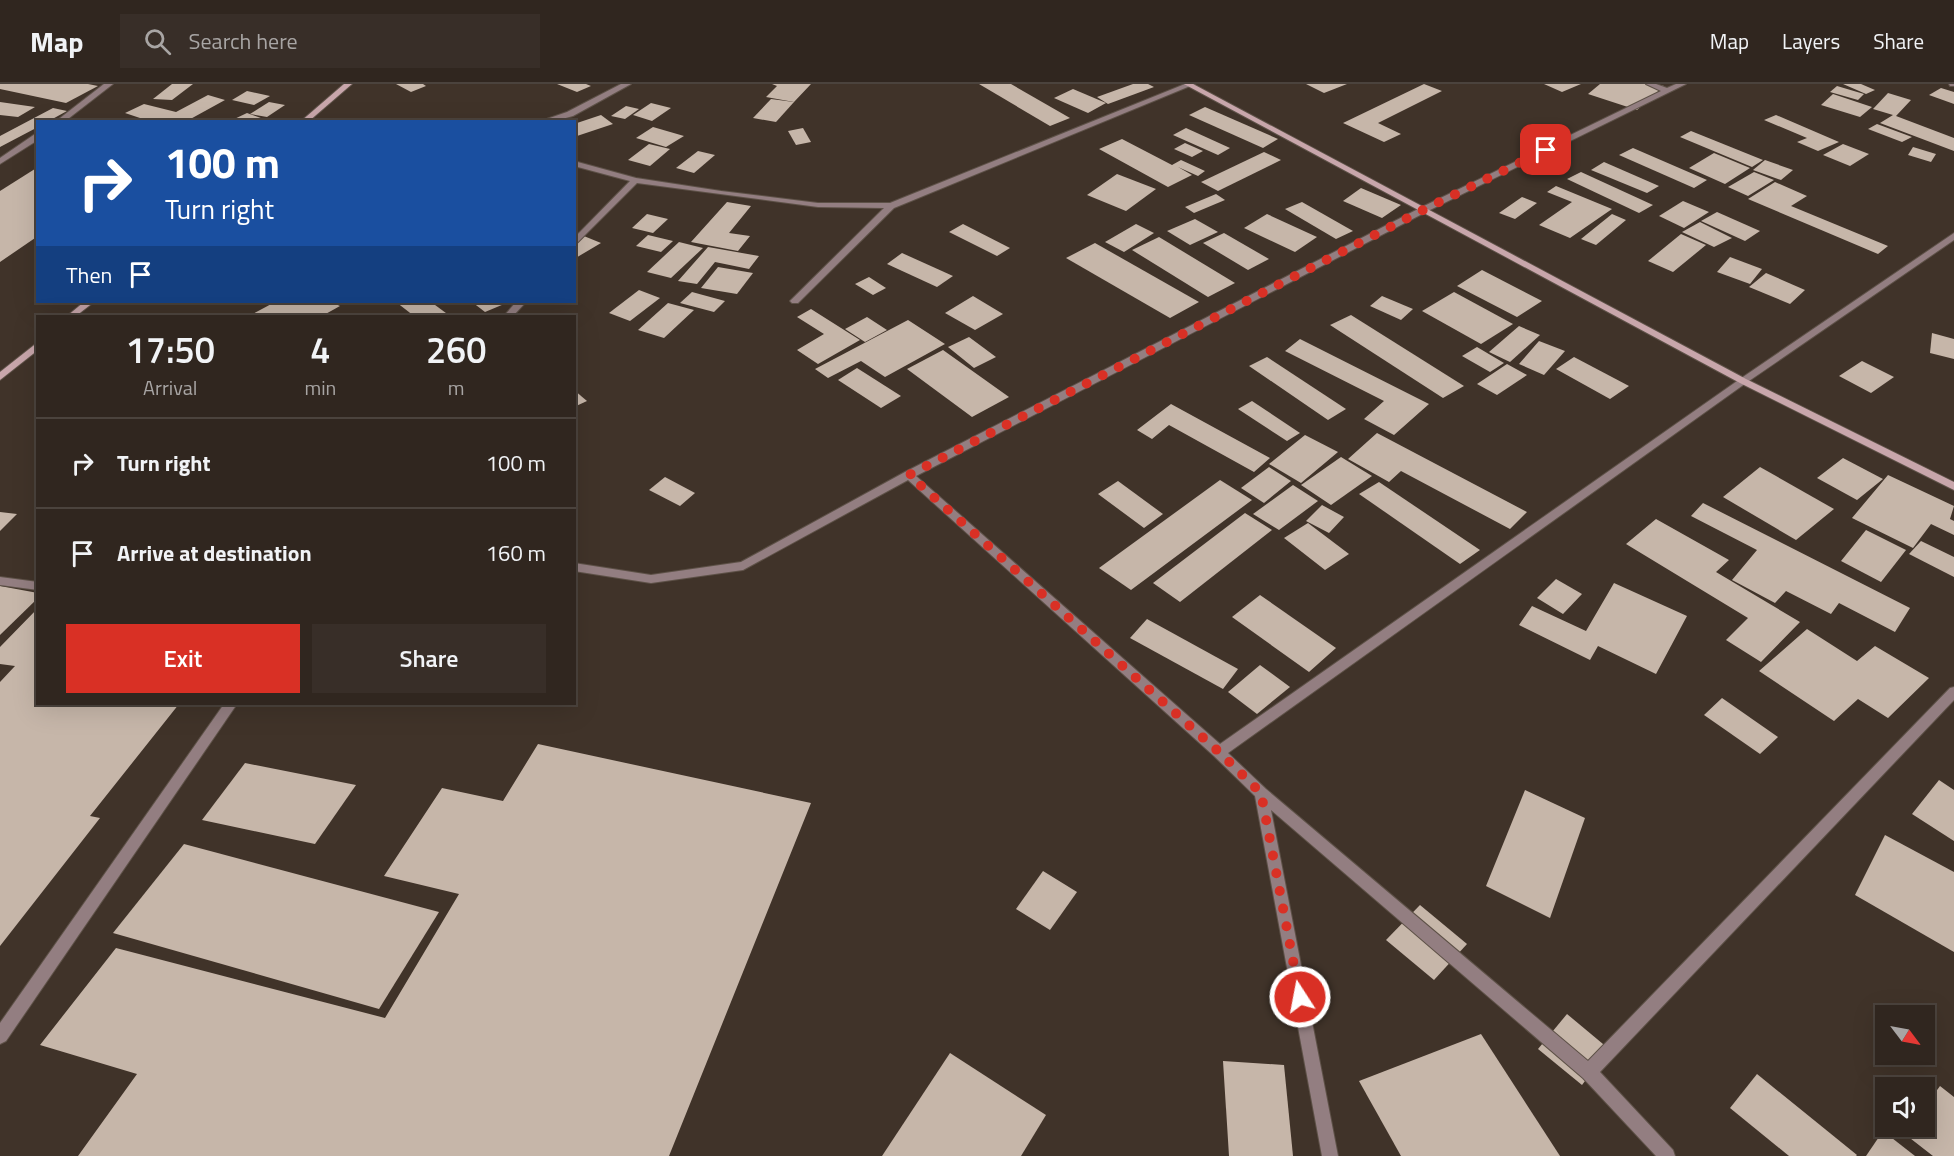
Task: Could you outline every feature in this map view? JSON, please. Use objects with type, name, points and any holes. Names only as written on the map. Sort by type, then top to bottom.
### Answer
[{"type":"street","points":[[61,120],[109,84]]},
{"type":"street","points":[[305,120],[348,84]]},
{"type":"street","points":[[548,120],[570,114],[627,84]]},
{"type":"street","points":[[795,300],[891,206],[1189,84],[1743,381],[1954,486]]},
{"type":"street","points":[[1650,84],[1667,91]]},
{"type":"street","points":[[576,567],[651,579],[743,566],[909,475],[1425,209],[1682,84]]},
{"type":"street","points":[[0,162],[36,137]]},
{"type":"street","points":[[576,164],[635,180],[818,205],[891,206]]},
{"type":"street","points":[[576,242],[635,180]]},
{"type":"street","points":[[1219,752],[1743,381],[1954,236]]},
{"type":"street","points":[[72,315],[88,303]]},
{"type":"street","points":[[509,315],[520,303]]},
{"type":"street","points":[[0,377],[36,347]]},
{"type":"street","points":[[909,475],[1219,752],[1261,793],[1589,1072],[1667,1156]]},
{"type":"street","points":[[0,581],[36,586]]},
{"type":"street","points":[[1589,1072],[1954,692]]},
{"type":"street","points":[[0,1036],[230,705]]},
{"type":"street","points":[[1261,793],[1330,1156]]},
{"type":"building","points":[[0,84],[98,86],[66,103],[0,89]]},
{"type":"building","points":[[172,84],[193,84],[172,100],[153,99]]},
{"type":"building","points":[[396,84],[423,84],[426,86],[411,92]]},
{"type":"building","points":[[557,84],[586,84],[591,86],[577,92]]},
{"type":"building","points":[[772,84],[811,84],[794,102],[766,97],[777,86]]},
{"type":"building","points":[[979,84],[1011,84],[1070,118],[1050,126]]},
{"type":"building","points":[[1133,84],[1148,84],[1154,87],[1108,104],[1097,97]]},
{"type":"building","points":[[1306,84],[1347,84],[1324,93]]},
{"type":"building","points":[[1424,84],[1442,91],[1378,123],[1401,134],[1384,142],[1343,123]]},
{"type":"building","points":[[1544,84],[1581,84],[1562,92]]},
{"type":"building","points":[[1600,84],[1664,86],[1637,110],[1588,94]]},
{"type":"building","points":[[1843,84],[1861,84],[1875,90],[1866,94]]},
{"type":"building","points":[[1837,86],[1864,94],[1858,100],[1830,92]]},
{"type":"building","points":[[1941,88],[1954,92],[1954,104],[1929,95]]},
{"type":"building","points":[[1073,89],[1106,103],[1088,113],[1054,98]]},
{"type":"building","points":[[247,91],[270,96],[254,105],[232,100]]},
{"type":"building","points":[[1888,93],[1911,100],[1896,116],[1954,138],[1954,151],[1880,123],[1893,115],[1873,109]]},
{"type":"building","points":[[1833,94],[1872,107],[1860,117],[1821,105]]},
{"type":"building","points":[[208,95],[225,100],[189,120],[146,120],[125,113],[144,104],[176,112]]},
{"type":"building","points":[[771,99],[794,102],[776,122],[753,118]]},
{"type":"building","points":[[0,102],[35,107],[18,117],[0,115]]},
{"type":"building","points":[[269,102],[285,105],[267,117],[250,114]]},
{"type":"building","points":[[651,103],[671,108],[652,121],[633,115]]},
{"type":"building","points":[[626,106],[639,109],[625,119],[611,116]]},
{"type":"building","points":[[1205,107],[1278,139],[1263,148],[1189,115]]},
{"type":"building","points":[[53,108],[67,111],[51,120],[36,120],[36,128],[0,147],[0,136]]},
{"type":"building","points":[[247,113],[266,120],[232,120]]},
{"type":"building","points":[[601,115],[613,124],[576,136],[576,123]]},
{"type":"building","points":[[1776,115],[1839,142],[1818,151],[1797,142],[1807,138],[1764,120]]},
{"type":"building","points":[[1877,124],[1912,137],[1902,142],[1868,129]]},
{"type":"building","points":[[653,127],[684,136],[666,147],[636,138]]},
{"type":"building","points":[[803,128],[811,142],[796,145],[788,131]]},
{"type":"building","points":[[1186,128],[1230,148],[1218,155],[1173,135]]},
{"type":"building","points":[[1691,131],[1763,160],[1752,167],[1680,137]]},
{"type":"building","points":[[1122,139],[1172,165],[1181,160],[1205,171],[1198,176],[1178,167],[1192,175],[1168,187],[1099,149]]},
{"type":"building","points":[[1185,143],[1203,151],[1192,157],[1174,149]]},
{"type":"building","points":[[649,144],[670,149],[650,166],[628,160]]},
{"type":"building","points":[[1843,144],[1869,154],[1850,166],[1823,155]]},
{"type":"building","points":[[1913,147],[1936,154],[1931,162],[1908,155]]},
{"type":"building","points":[[1633,148],[1707,180],[1694,188],[1619,155]]},
{"type":"building","points":[[698,151],[715,155],[694,173],[676,168]]},
{"type":"building","points":[[1264,152],[1281,160],[1218,191],[1201,182]]},
{"type":"building","points":[[1714,153],[1750,168],[1725,184],[1689,168]]},
{"type":"building","points":[[1765,160],[1793,170],[1781,180],[1753,170]]},
{"type":"building","points":[[1604,162],[1659,186],[1647,193],[1591,170]]},
{"type":"building","points":[[36,168],[36,237],[0,262],[0,191]]},
{"type":"building","points":[[1581,172],[1653,205],[1639,213],[1567,179]]},
{"type":"building","points":[[1754,172],[1774,180],[1748,196],[1728,187]]},
{"type":"building","points":[[1117,174],[1156,189],[1126,211],[1087,195]]},
{"type":"building","points":[[1775,182],[1807,196],[1791,206],[1888,246],[1878,254],[1748,199]]},
{"type":"building","points":[[1556,186],[1612,209],[1570,238],[1539,225],[1572,202],[1547,192]]},
{"type":"building","points":[[1361,188],[1401,205],[1382,218],[1343,201]]},
{"type":"building","points":[[1216,194],[1225,200],[1194,213],[1185,207]]},
{"type":"building","points":[[1522,197],[1537,203],[1515,219],[1499,213]]},
{"type":"building","points":[[1683,201],[1709,212],[1684,228],[1659,216]]},
{"type":"building","points":[[727,202],[751,206],[729,233],[750,236],[738,251],[691,242]]},
{"type":"building","points":[[1302,202],[1353,231],[1336,239],[1285,209]]},
{"type":"building","points":[[1717,212],[1760,231],[1745,241],[1701,221]]},
{"type":"building","points":[[647,214],[668,219],[653,233],[632,228]]},
{"type":"building","points":[[1267,214],[1317,237],[1295,252],[1244,228]]},
{"type":"building","points":[[1612,214],[1626,220],[1596,245],[1581,239]]},
{"type":"building","points":[[1195,219],[1218,232],[1190,245],[1167,231]]},
{"type":"building","points":[[1700,222],[1732,238],[1714,247],[1682,232]]},
{"type":"building","points":[[963,224],[1010,248],[997,256],[949,232]]},
{"type":"building","points":[[1136,224],[1154,233],[1124,252],[1105,242]]},
{"type":"building","points":[[576,233],[601,243],[576,258]]},
{"type":"building","points":[[1224,233],[1269,259],[1248,270],[1203,243]]},
{"type":"building","points":[[1681,234],[1706,245],[1673,272],[1648,261]]},
{"type":"building","points":[[648,235],[673,241],[661,252],[636,246]]},
{"type":"building","points":[[1159,237],[1235,283],[1208,297],[1132,250]]},
{"type":"building","points":[[679,242],[703,248],[671,278],[647,272]]},
{"type":"building","points":[[1095,243],[1199,302],[1170,318],[1066,258]]},
{"type":"building","points":[[708,247],[759,256],[749,269],[715,262],[697,284],[678,281]]},
{"type":"building","points":[[902,253],[953,276],[937,287],[887,264]]},
{"type":"building","points":[[1730,257],[1762,269],[1750,284],[1717,272]]},
{"type":"building","points":[[718,267],[753,273],[737,294],[701,288]]},
{"type":"building","points":[[1482,270],[1542,301],[1517,317],[1457,286]]},
{"type":"building","points":[[1766,273],[1805,290],[1790,304],[1749,287]]},
{"type":"building","points":[[869,277],[886,288],[873,295],[855,284]]},
{"type":"building","points":[[639,290],[660,298],[630,321],[609,313]]},
{"type":"building","points":[[692,292],[725,301],[714,312],[680,303]]},
{"type":"building","points":[[1454,292],[1513,324],[1481,344],[1422,311]]},
{"type":"building","points":[[973,296],[1003,314],[975,330],[945,313]]},
{"type":"building","points":[[1382,296],[1413,309],[1401,320],[1370,306]]},
{"type":"building","points":[[273,303],[333,303],[340,306],[324,315],[251,315]]},
{"type":"building","points":[[397,303],[432,303],[449,315],[413,315]]},
{"type":"building","points":[[473,303],[507,303],[485,312]]},
{"type":"building","points":[[668,303],[694,310],[664,338],[638,330]]},
{"type":"building","points":[[811,309],[860,340],[818,364],[797,350],[824,334],[797,317]]},
{"type":"building","points":[[1351,315],[1464,386],[1443,398],[1330,325]]},
{"type":"building","points":[[867,317],[887,330],[865,342],[845,329]]},
{"type":"building","points":[[908,320],[945,344],[885,377],[861,361],[828,378],[815,369]]},
{"type":"building","points":[[1519,326],[1540,335],[1510,362],[1489,352]]},
{"type":"building","points":[[1932,333],[1954,339],[1954,359],[1930,353]]},
{"type":"building","points":[[969,337],[996,357],[974,368],[948,347]]},
{"type":"building","points":[[1300,339],[1429,404],[1394,435],[1364,419],[1384,401],[1285,351]]},
{"type":"building","points":[[1539,341],[1565,351],[1544,375],[1519,364]]},
{"type":"building","points":[[1477,347],[1504,363],[1490,372],[1462,356]]},
{"type":"building","points":[[943,350],[1009,397],[972,417],[907,369]]},
{"type":"building","points":[[1267,357],[1346,409],[1328,420],[1249,366]]},
{"type":"building","points":[[1574,357],[1629,386],[1610,399],[1556,369]]},
{"type":"building","points":[[1862,361],[1894,377],[1871,393],[1839,376]]},
{"type":"building","points":[[1507,364],[1527,375],[1497,395],[1477,384]]},
{"type":"building","points":[[857,368],[901,396],[881,408],[838,380]]},
{"type":"building","points":[[576,392],[587,401],[576,406]]},
{"type":"building","points":[[1252,401],[1300,433],[1287,441],[1238,409]]},
{"type":"building","points":[[1171,404],[1270,458],[1254,472],[1169,425],[1152,439],[1137,430]]},
{"type":"building","points":[[1377,433],[1527,512],[1510,529],[1401,471],[1389,482],[1348,459]]},
{"type":"building","points":[[1305,435],[1338,452],[1301,483],[1269,464]]},
{"type":"building","points":[[1341,457],[1372,476],[1331,505],[1301,485]]},
{"type":"building","points":[[1843,458],[1883,479],[1857,500],[1817,478]]},
{"type":"building","points":[[1269,467],[1291,481],[1264,503],[1241,488]]},
{"type":"building","points":[[1760,467],[1834,509],[1796,540],[1723,497]]},
{"type":"building","points":[[1888,475],[1954,506],[1950,519],[1954,521],[1954,535],[1931,524],[1913,548],[1852,518]]},
{"type":"building","points":[[665,477],[695,493],[680,506],[649,490]]},
{"type":"building","points":[[1220,480],[1252,500],[1131,590],[1099,568]]},
{"type":"building","points":[[1118,481],[1163,514],[1144,528],[1098,494]]},
{"type":"building","points":[[1379,482],[1480,550],[1460,564],[1359,494]]},
{"type":"building","points":[[1293,485],[1318,501],[1279,530],[1253,514]]},
{"type":"building","points":[[1703,503],[1910,608],[1895,632],[1839,603],[1831,614],[1786,591],[1775,603],[1732,580],[1757,550],[1691,516]]},
{"type":"building","points":[[1322,505],[1344,517],[1329,533],[1306,521]]},
{"type":"building","points":[[0,512],[17,514],[0,531]]},
{"type":"building","points":[[1245,513],[1272,530],[1180,602],[1153,583]]},
{"type":"building","points":[[1656,519],[1729,560],[1716,572],[1800,622],[1761,662],[1726,640],[1748,618],[1626,544]]},
{"type":"building","points":[[1308,523],[1349,554],[1325,570],[1284,538]]},
{"type":"building","points":[[1866,530],[1906,550],[1881,582],[1841,561]]},
{"type":"building","points":[[1921,541],[1954,557],[1954,577],[1909,554]]},
{"type":"building","points":[[1556,579],[1582,594],[1563,614],[1537,598]]},
{"type":"building","points":[[1614,583],[1687,616],[1656,674],[1598,646],[1590,660],[1519,625],[1532,606],[1586,631]]},
{"type":"building","points":[[0,586],[36,593],[36,600],[0,635]]},
{"type":"building","points":[[1260,595],[1336,648],[1309,672],[1232,617]]},
{"type":"building","points":[[36,610],[36,705],[178,705],[90,816],[100,818],[0,946],[0,682],[15,666],[0,664],[0,647]]},
{"type":"building","points":[[1147,619],[1238,669],[1223,689],[1130,638]]},
{"type":"building","points":[[1807,629],[1857,661],[1875,646],[1929,678],[1888,718],[1858,699],[1834,721],[1759,671]]},
{"type":"building","points":[[1260,665],[1290,687],[1257,714],[1228,692]]},
{"type":"building","points":[[1722,698],[1778,737],[1760,754],[1704,715]]},
{"type":"building","points":[[538,744],[811,803],[669,1156],[78,1156],[137,1074],[40,1045],[116,948],[385,1018],[459,894],[384,876],[442,788],[503,801]]},
{"type":"building","points":[[245,763],[356,785],[315,844],[202,820]]},
{"type":"building","points":[[1939,780],[1954,790],[1954,841],[1912,814]]},
{"type":"building","points":[[1525,790],[1585,818],[1550,918],[1486,886]]},
{"type":"building","points":[[1885,835],[1954,872],[1954,952],[1855,895]]},
{"type":"building","points":[[184,844],[439,912],[379,1009],[113,933]]},
{"type":"building","points":[[1043,871],[1077,892],[1050,930],[1016,909]]},
{"type":"building","points":[[1420,905],[1467,944],[1434,980],[1386,940]]},
{"type":"building","points":[[1567,1014],[1609,1049],[1582,1085],[1538,1049]]},
{"type":"building","points":[[1481,1034],[1560,1156],[1401,1156],[1359,1081]]},
{"type":"building","points":[[950,1053],[1046,1115],[1021,1156],[882,1156]]},
{"type":"building","points":[[1223,1061],[1284,1065],[1293,1156],[1229,1156]]},
{"type":"building","points":[[1757,1074],[1857,1155],[1789,1156],[1730,1108]]},
{"type":"building","points":[[1940,1086],[1954,1097],[1954,1156],[1933,1156],[1909,1137],[1935,1137],[1935,1093]]},
{"type":"building","points":[[1879,1137],[1891,1137],[1915,1156],[1866,1156]]},
{"type":"route","points":[[1300,997],[1261,793],[1219,752],[909,475],[1425,209],[1546,150]]}]
